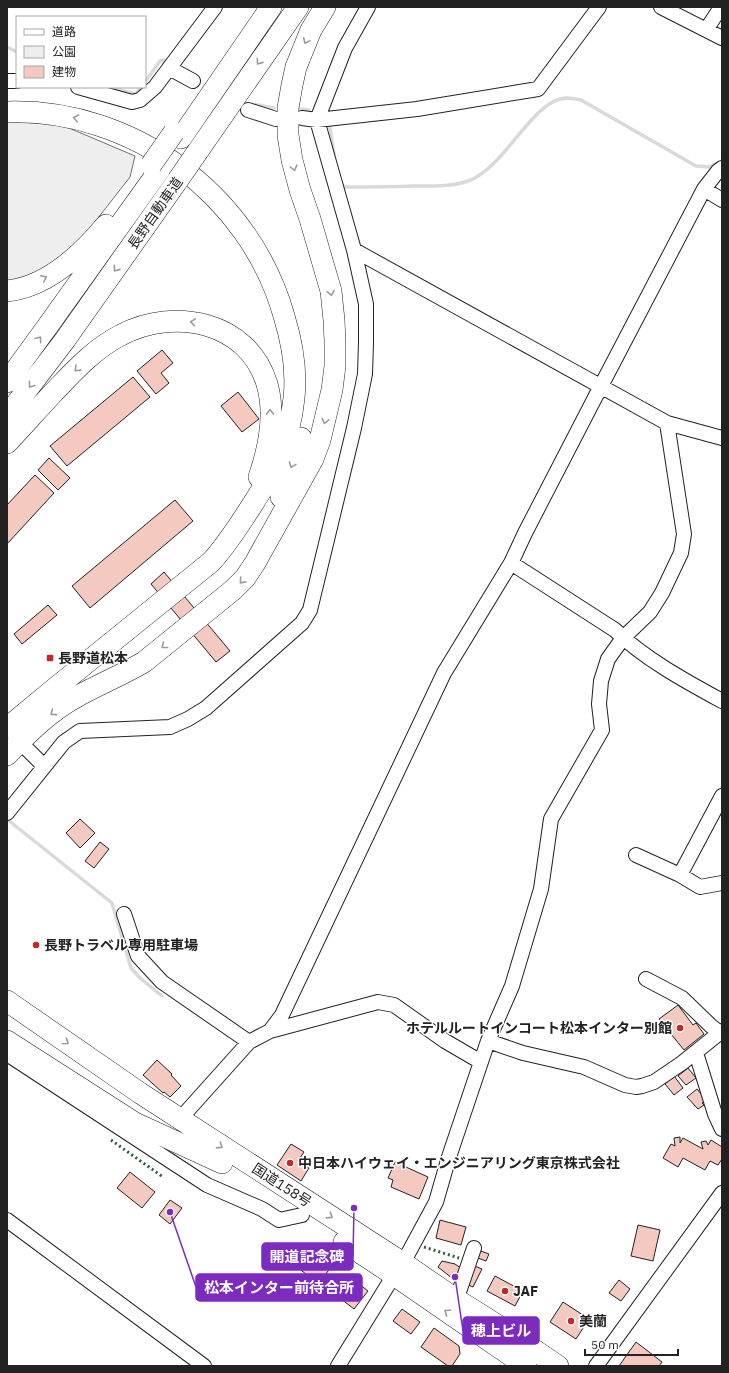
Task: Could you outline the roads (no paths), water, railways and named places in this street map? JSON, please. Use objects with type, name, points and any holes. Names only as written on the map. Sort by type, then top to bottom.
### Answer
[{"type":"highway","points":[[178,135],[265,7]]},
{"type":"highway","name":"長野自動車道","points":[[7,382],[47,328],[155,167],[271,7]]},
{"type":"highway","name":"長野自動車道","points":[[7,416],[65,340],[298,7]]},
{"type":"highway","points":[[7,755],[28,733],[61,707],[78,696],[144,662],[233,590],[245,578],[313,459],[326,417],[334,372],[334,320],[331,291],[292,160],[288,135],[288,108],[296,67],[311,30],[325,7]]},
{"type":"highway","points":[[7,99],[32,98],[57,100],[81,105],[109,114],[155,135],[184,153],[222,186],[258,231],[272,254],[293,300],[301,326],[308,372],[308,394],[301,436],[296,455],[262,549]]},
{"type":"highway","points":[[7,112],[27,111],[52,113],[77,118],[126,135],[149,146],[175,164],[214,197],[232,216],[249,240],[273,284],[288,328],[294,365],[295,397],[288,435],[282,454],[273,471],[228,541],[211,562],[7,728]]},
{"type":"highway","points":[[7,291],[23,287],[52,274],[66,264],[95,238],[155,167]]},
{"type":"highway","points":[[7,443],[88,358],[105,344],[121,334],[138,327],[157,322],[174,320],[191,321],[222,331],[236,340],[249,352],[260,367],[267,384],[270,409],[269,438],[266,457],[251,496],[228,541]]},
{"type":"highway","points":[[7,709],[121,634]]},
{"type":"highway","points":[[7,994],[34,1020]]},
{"type":"highway","name":"国道158号","points":[[7,1001],[399,1269],[526,1366]]},
{"type":"highway","name":"国道158号","points":[[7,1019],[302,1215],[454,1298],[558,1366]]},
{"type":"highway","points":[[7,1041],[135,1123],[222,1163]]},
{"type":"street","points":[[82,88],[132,102],[140,100],[155,87],[215,7]]},
{"type":"street","points":[[7,813],[64,742],[80,732],[170,727],[188,719],[206,708],[302,623],[310,610],[354,428],[365,374],[366,342],[366,304],[354,250],[317,120],[345,48],[368,7]]},
{"type":"street","points":[[302,118],[317,120],[417,109],[538,89],[599,7]]},
{"type":"street","points":[[661,7],[722,38]]},
{"type":"street","points":[[706,30],[721,7]]},
{"type":"street","points":[[169,68],[193,81]]},
{"type":"street","points":[[248,110],[276,119]]},
{"type":"street","points":[[270,1031],[282,1015],[444,673],[511,563],[525,533],[704,189],[718,170],[722,168]]},
{"type":"street","points":[[704,189],[722,200]]},
{"type":"street","points":[[354,250],[667,423],[722,438]]},
{"type":"street","points":[[338,1366],[399,1269],[436,1202],[449,1157],[488,1041],[512,986],[541,889],[551,819],[602,730],[599,704],[601,681],[608,659],[623,638],[650,612],[662,594],[682,553],[684,534],[667,423]]},
{"type":"street","points":[[511,563],[615,630],[627,642],[686,681],[722,701]]},
{"type":"street","points":[[27,749],[44,766]]},
{"type":"street","points":[[680,875],[722,796]]},
{"type":"street","points":[[636,855],[680,875],[700,887],[722,883]]},
{"type":"street","points":[[124,914],[138,956],[162,982],[249,1042]]},
{"type":"street","points":[[488,1041],[523,1053],[584,1068],[625,1085],[636,1087],[654,1082],[696,1053],[721,1032],[707,1023],[682,998],[646,979]]},
{"type":"street","points":[[180,1120],[249,1042],[270,1031],[378,1002],[394,1005],[445,1041],[481,1062]]},
{"type":"street","points":[[696,1053],[715,1114],[722,1129]]},
{"type":"street","points":[[7,1054],[207,1184],[262,1209],[279,1220],[302,1215]]},
{"type":"street","points":[[596,1366],[722,1193]]},
{"type":"street","points":[[7,1220],[204,1366]]},
{"type":"street","points":[[454,1298],[460,1289],[474,1248]]},
{"type":"waterway","points":[[7,47],[16,52]]},
{"type":"waterway","points":[[146,81],[160,61],[164,60]]},
{"type":"waterway","points":[[112,88],[135,94],[141,88]]},
{"type":"waterway","points":[[342,184],[343,187],[434,186],[468,181],[481,174],[494,163],[530,121],[542,110],[554,101],[566,98],[581,100],[696,166],[709,167],[722,161]]},
{"type":"waterway","points":[[252,104],[274,108]]},
{"type":"waterway","points":[[300,109],[309,110]]},
{"type":"waterway","points":[[329,122],[334,154]]},
{"type":"waterway","points":[[8,820],[112,903],[131,968],[140,978],[162,996]]},
{"type":"place","name":"長野道松本","points":[[50,658]]},
{"type":"place","name":"長野トラベル専用駐車場","points":[[36,945]]},
{"type":"place","name":"ホテルルートインコート松本インター別館","points":[[680,1028]]},
{"type":"place","name":"中日本ハイウェイ・エンジニアリング東京株式会社","points":[[290,1163]]},
{"type":"place","name":"開道記念碑","points":[[354,1208]]},
{"type":"place","name":"松本インター前待合所","points":[[170,1212]]},
{"type":"place","name":"穂上ビル","points":[[455,1277]]},
{"type":"place","name":"JAF","points":[[505,1291]]},
{"type":"place","name":"美蘭","points":[[571,1321]]}]
